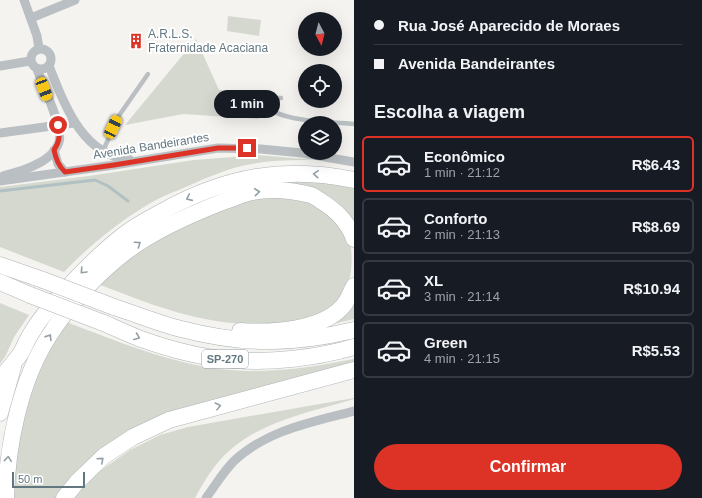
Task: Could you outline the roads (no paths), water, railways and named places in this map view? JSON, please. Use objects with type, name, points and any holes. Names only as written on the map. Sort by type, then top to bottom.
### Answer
[{"type":"highway","points":[[0,379],[16,360],[33,329],[60,296],[92,261],[122,236],[150,218],[203,191],[230,182],[266,175],[299,173],[334,175],[354,180]]},
{"type":"highway","points":[[6,498],[6,481],[11,444],[18,410],[33,368],[48,337],[74,301],[124,253],[148,237],[202,210],[248,193],[277,190],[312,195],[333,208],[351,230],[354,239]]},
{"type":"highway","name":"SP-270","points":[[0,265],[114,307],[180,329],[218,337],[242,341],[268,342],[302,340],[354,330]]},
{"type":"highway","name":"SP-270","points":[[4,285],[102,322],[140,339],[190,353],[233,360],[277,360],[313,356],[354,347]]},
{"type":"highway","points":[[180,329],[247,331],[277,330],[307,326],[327,319],[339,311],[346,302],[354,286]]},
{"type":"highway","points":[[0,413],[16,360]]},
{"type":"highway","points":[[64,498],[77,482],[104,456],[133,437],[169,420],[208,408],[354,370]]},
{"type":"street","points":[[24,0],[37,36],[38,49]]},
{"type":"street","points":[[31,18],[75,0]]},
{"type":"street","points":[[38,49],[45,50],[50,54],[51,60],[49,66],[43,70],[32,66],[30,61],[31,55],[38,49]]},
{"type":"street","points":[[0,66],[30,61]]},
{"type":"street","points":[[49,66],[74,123],[87,139],[106,154],[120,159],[140,160]]},
{"type":"street","points":[[0,177],[35,166],[47,158],[59,142],[60,134],[58,125],[37,69]]},
{"type":"street","points":[[0,134],[74,123]]},
{"type":"street","name":"Avenida Bandeirantes","points":[[0,181],[114,165],[218,148],[261,149],[298,153]]},
{"type":"street","points":[[54,150],[58,164],[65,172]]},
{"type":"street","name":"Avenida Bandeirantes","points":[[342,159],[354,162]]},
{"type":"street","points":[[206,498],[233,462],[266,438],[288,429],[354,411]]},
{"type":"lane","points":[[103,151],[118,117],[148,74]]},
{"type":"lane","points":[[281,98],[270,98],[266,101],[265,106],[270,111],[284,116],[298,118]]},
{"type":"lane","points":[[342,123],[354,124]]},
{"type":"waterway","points":[[0,191],[95,180],[108,186],[128,201]]},
{"type":"place","name":"A.R.L.S. Fraternidade Acaciana","points":[[136,41]]}]
